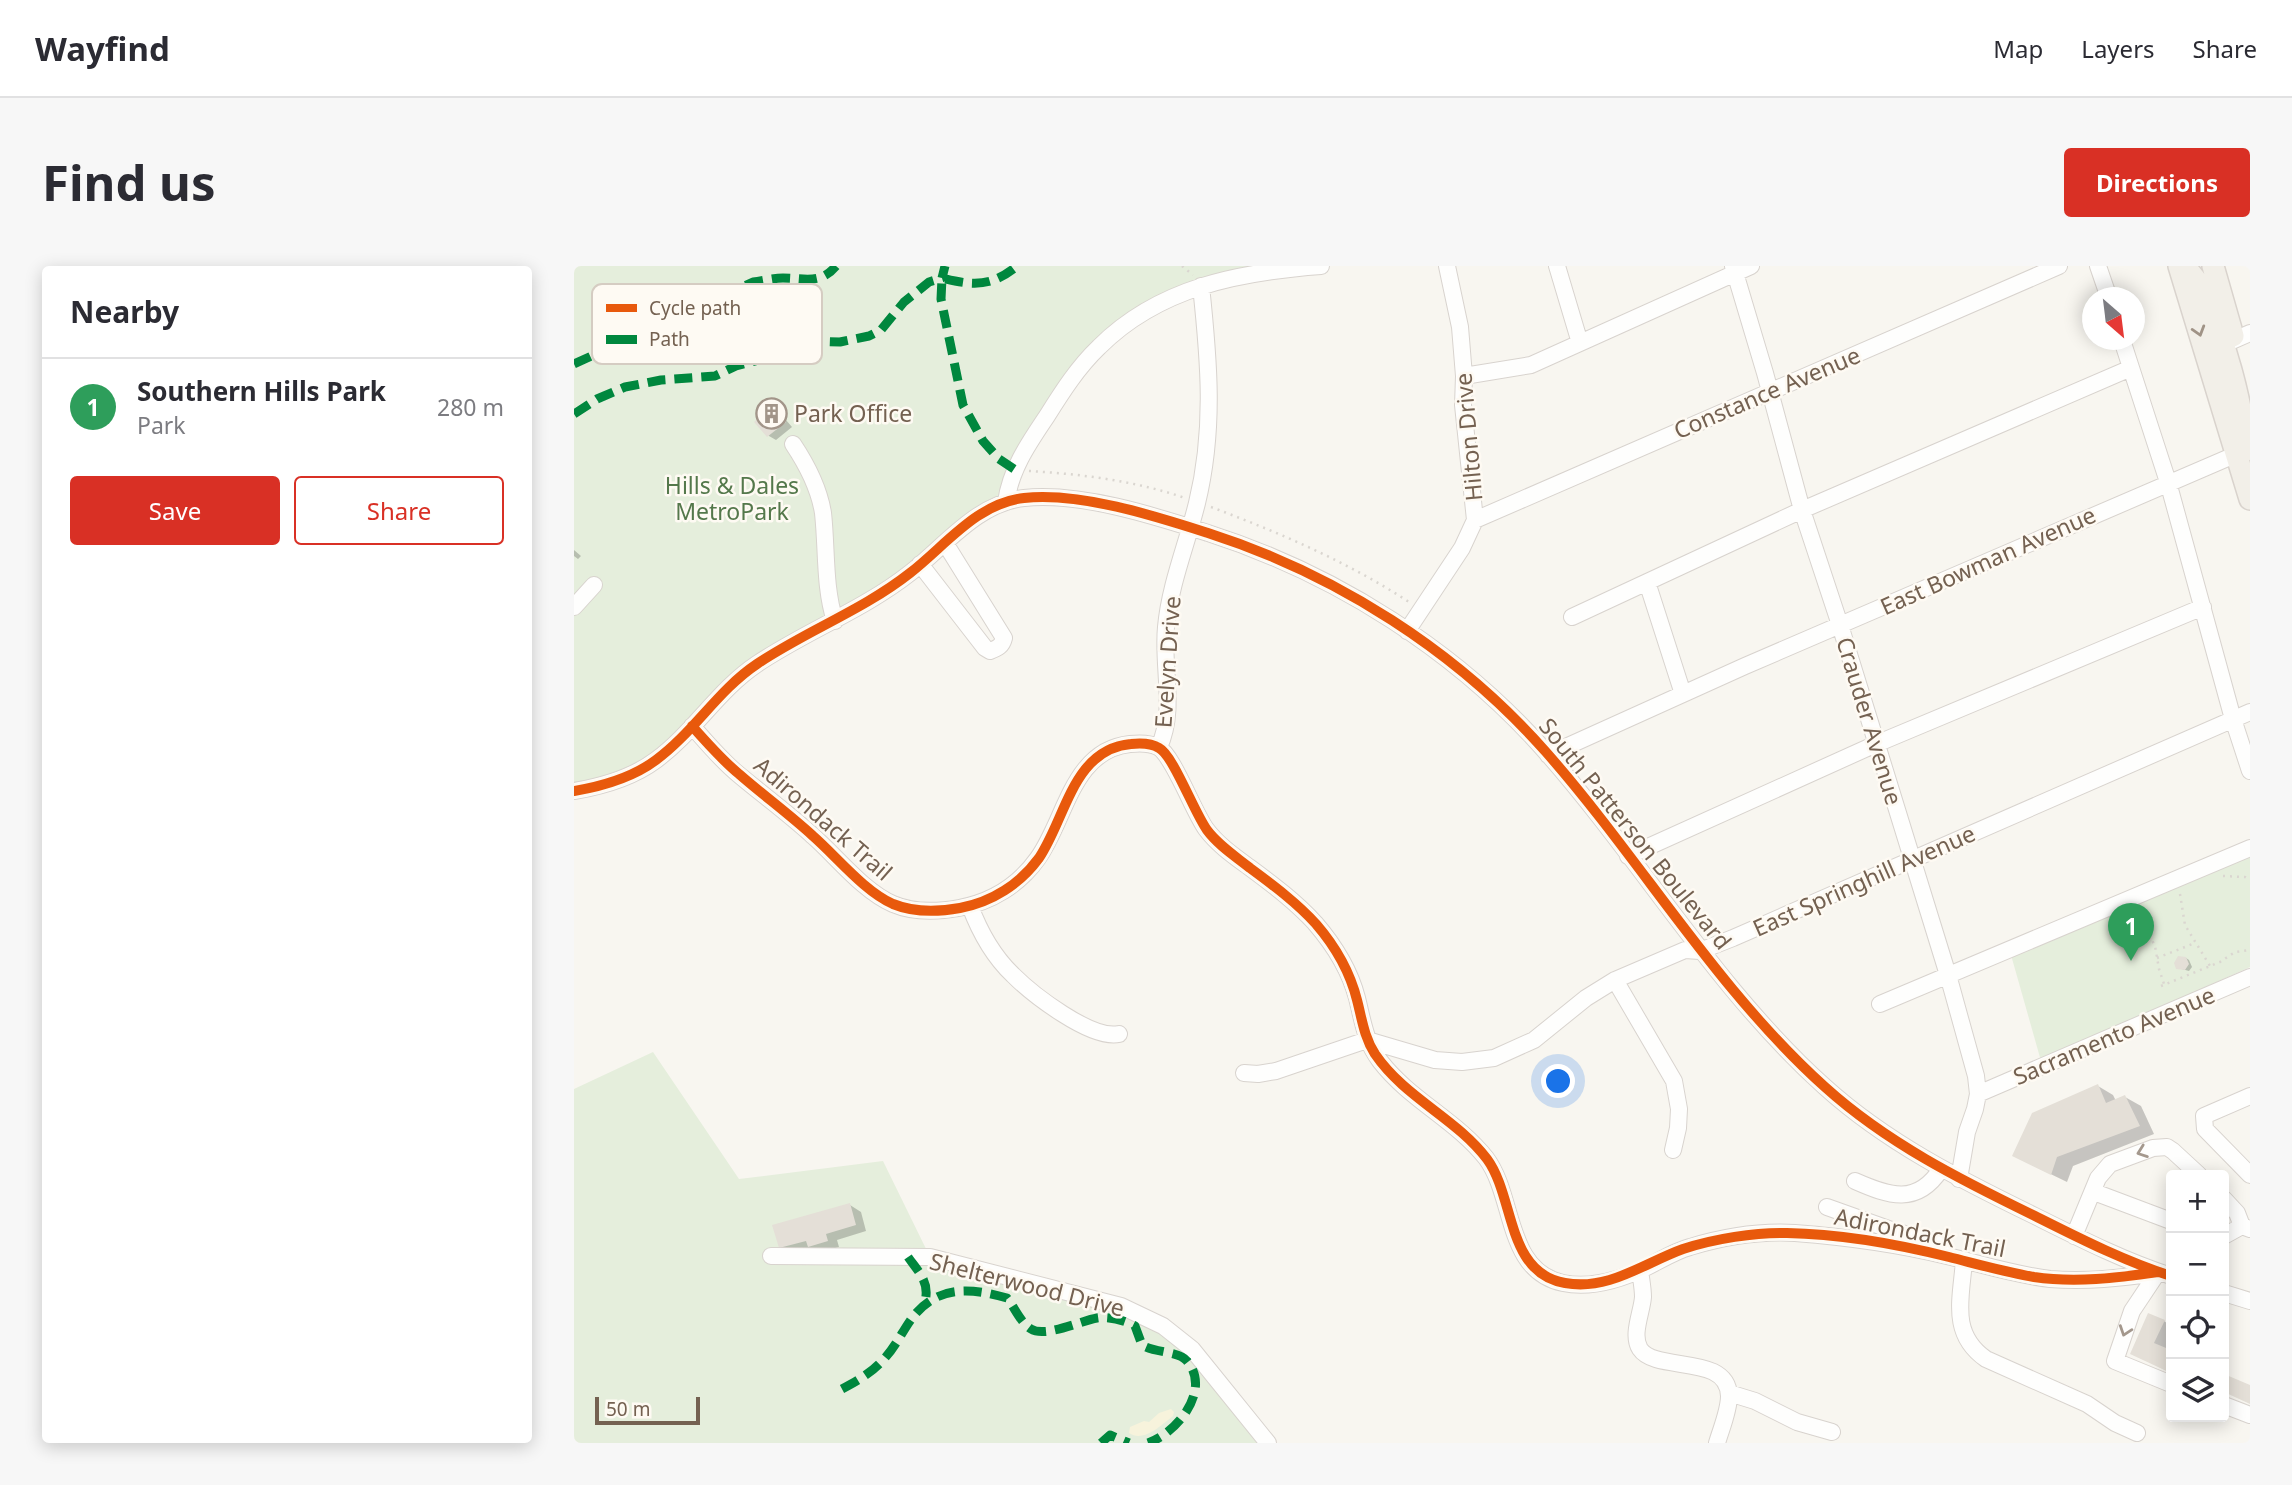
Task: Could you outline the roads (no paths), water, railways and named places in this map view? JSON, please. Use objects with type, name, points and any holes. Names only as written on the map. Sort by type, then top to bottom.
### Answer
[{"type":"main road","points":[[2181,266],[2236,339],[2245,438],[2240,463]]},
{"type":"main road","points":[[2181,266],[2250,499]]},
{"type":"main road","points":[[2213,266],[2250,395]]},
{"type":"street","points":[[1006,502],[1009,483],[1017,463],[1083,364],[1099,346],[1135,318],[1162,303],[1225,278],[1321,266]]},
{"type":"street","name":"Hilton Drive","points":[[1407,631],[1462,548],[1475,520],[1460,327],[1447,266]]},
{"type":"street","points":[[1557,266],[1580,343]]},
{"type":"street","points":[[1464,376],[1531,365],[1734,269],[1751,266]]},
{"type":"street","name":"Constance Avenue","points":[[1475,520],[2059,266]]},
{"type":"street","points":[[2098,266],[2105,287]]},
{"type":"street","name":"Crauder Avenue","points":[[1734,269],[1802,510],[1948,975],[1976,1076],[1978,1094],[1967,1132],[1959,1179]]},
{"type":"street","name":"Evelyn Drive","points":[[1159,747],[1165,734],[1167,707],[1164,656],[1166,624],[1203,472],[1210,414],[1210,378],[1201,286]]},
{"type":"street","points":[[2125,350],[2168,482],[2233,719],[2250,771]]},
{"type":"street","points":[[1572,617],[1802,510],[2131,368]]},
{"type":"street","points":[[793,444],[812,476],[822,511],[830,605],[835,621]]},
{"type":"street","name":"East Bowman Avenue","points":[[1548,755],[2168,482],[2240,463]]},
{"type":"street","name":"South Patterson Boulevard","points":[[574,791],[613,783],[637,772],[666,752],[725,690],[745,673],[763,660],[864,604],[992,507],[1031,498],[1106,505],[1191,527],[1267,554],[1360,601],[1450,661],[1495,699],[1548,755],[1700,951],[1789,1053],[1862,1118],[1959,1179],[2074,1236],[2165,1274]]},
{"type":"street","points":[[920,564],[985,648],[990,651],[998,648],[1004,638],[945,543]]},
{"type":"street","points":[[1647,582],[1683,694]]},
{"type":"street","points":[[574,607],[594,585]]},
{"type":"street","points":[[1628,856],[1876,744],[2203,607]]},
{"type":"street","name":"East Springhill Avenue","points":[[1367,1040],[1435,1060],[1462,1062],[1494,1058],[1534,1040],[1586,998],[1615,980],[1685,950],[1700,951],[2250,712]]},
{"type":"street","name":"Adirondack Trail","points":[[692,726],[736,772],[808,831],[875,894],[908,909],[932,911],[970,906],[993,898],[1027,872],[1049,840],[1074,785],[1094,759],[1117,746],[1135,743],[1159,747],[1170,758],[1190,802],[1209,833],[1277,888],[1325,935],[1349,974],[1367,1040],[1380,1060],[1405,1088],[1464,1135],[1489,1161],[1502,1187],[1518,1243],[1531,1264],[1555,1281],[1583,1285],[1597,1283],[1640,1270],[1667,1255],[1689,1247],[1756,1234],[1785,1232],[1822,1235],[1944,1255],[2056,1279],[2094,1280],[2165,1274]]},
{"type":"street","points":[[1880,1004],[2250,848]]},
{"type":"street","points":[[970,906],[998,957],[1020,982],[1072,1019],[1100,1034],[1119,1034]]},
{"type":"street","name":"Sacramento Avenue","points":[[1978,1094],[2250,977]]},
{"type":"street","points":[[1615,980],[1674,1082],[1679,1109],[1673,1150]]},
{"type":"street","points":[[1244,1073],[1276,1071],[1367,1040]]},
{"type":"street","points":[[2250,1096],[2204,1116],[2205,1129],[2250,1175]]},
{"type":"street","points":[[2074,1236],[2098,1178],[2110,1164],[2153,1147],[2167,1147],[2194,1170]]},
{"type":"street","points":[[1856,1181],[1883,1193],[1901,1195],[1916,1192],[1930,1183],[1941,1169]]},
{"type":"street","points":[[2094,1192],[2166,1219]]},
{"type":"street","points":[[2229,1204],[2246,1227],[2229,1234]]},
{"type":"street","points":[[1827,1207],[1897,1232],[1934,1241],[1944,1255]]},
{"type":"street","name":"Shelterwood Drive","points":[[772,1256],[930,1257],[1121,1306],[1163,1326],[1192,1349],[1268,1443]]},
{"type":"street","points":[[1964,1261],[1960,1310],[1962,1327],[1968,1343],[1975,1351],[1986,1359],[2087,1404],[2115,1423],[2137,1433]]},
{"type":"street","points":[[1640,1270],[1643,1294],[1637,1334],[1640,1350],[1660,1361],[1702,1367],[1724,1382],[1729,1393],[1717,1443]]},
{"type":"street","points":[[2165,1274],[2132,1311],[2115,1362],[2166,1382]]},
{"type":"street","points":[[2229,1293],[2248,1293]]},
{"type":"street","points":[[1729,1393],[1755,1401],[1797,1422],[1832,1432]]},
{"type":"street","points":[[2229,1407],[2250,1415]]},
{"type":"place","name":"Park Office","points":[[771,414]]},
{"type":"place","name":"Southern Hills Park","points":[[2131,961]]},
{"type":"park label","name":"Hills & Dales MetroPark","points":[[732,499]]}]
